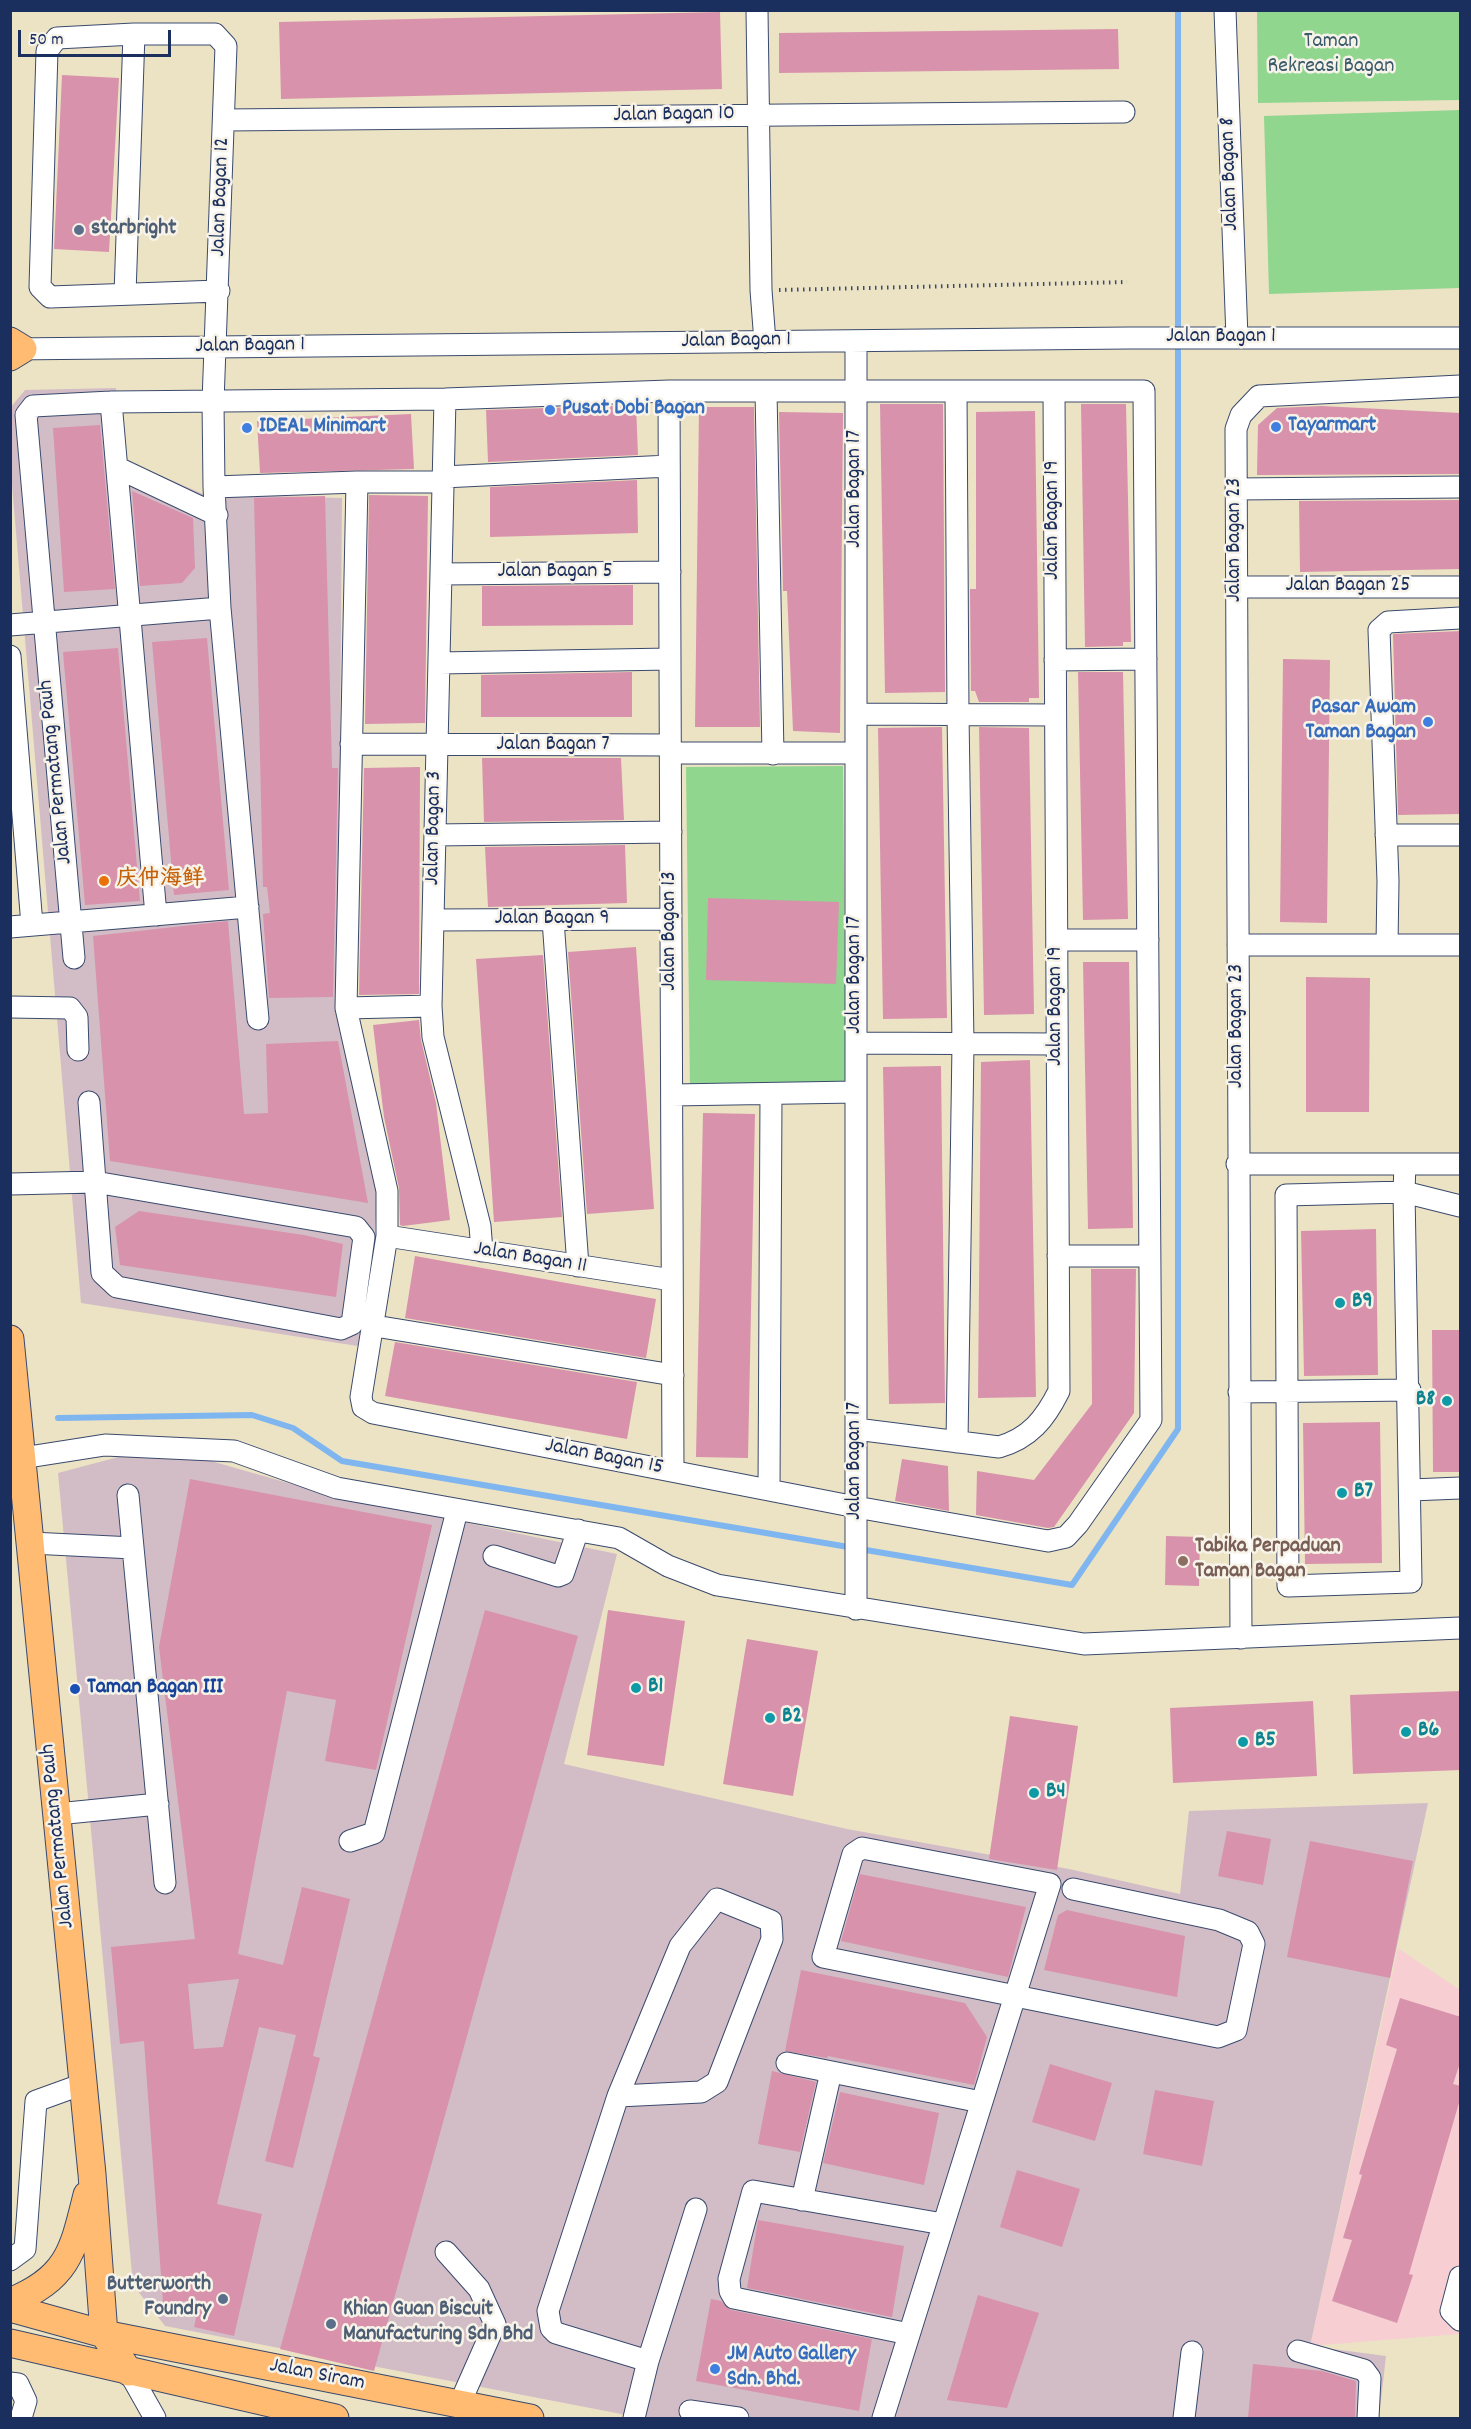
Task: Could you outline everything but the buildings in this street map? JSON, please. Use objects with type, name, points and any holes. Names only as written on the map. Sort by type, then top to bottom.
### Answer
[{"type":"main road","name":"Jalan Permatang Pauh","points":[[11,1339],[15,1400],[22,1451],[92,2174],[104,2334]]},
{"type":"main road","points":[[10,2302],[41,2288],[55,2277],[67,2257],[80,2224],[92,2174]]},
{"type":"main road","name":"Jalan Siram","points":[[10,2308],[104,2334],[530,2418]]},
{"type":"main road","points":[[104,2334],[129,2372]]},
{"type":"main road","name":"Jalan Siram","points":[[10,2343],[296,2416],[335,2418]]},
{"type":"street","points":[[757,10],[761,290],[765,342]]},
{"type":"street","name":"Jalan Bagan 8","points":[[1225,10],[1227,338]]},
{"type":"street","points":[[125,294],[134,34],[57,38],[48,51],[40,287],[50,297],[219,291]]},
{"type":"street","name":"Jalan Bagan 12","points":[[134,34],[215,34],[226,46],[219,291],[215,347]]},
{"type":"street","name":"Jalan Bagan 10","points":[[225,120],[1124,112]]},
{"type":"street","name":"Jalan Bagan 1","points":[[14,349],[1129,338],[1461,338]]},
{"type":"street","name":"Jalan Bagan 17","points":[[856,341],[856,1609]]},
{"type":"street","points":[[215,347],[214,488],[220,608],[258,1018]]},
{"type":"street","name":"Jalan Bagan 23","points":[[1240,1638],[1236,429],[1241,415],[1259,396],[1461,386]]},
{"type":"street","points":[[156,915],[111,402],[445,399],[669,391],[1054,391]]},
{"type":"street","name":"Jalan Bagan 13","points":[[669,391],[673,1471]]},
{"type":"street","points":[[766,391],[773,754]]},
{"type":"street","points":[[956,391],[963,1044],[957,1442]]},
{"type":"street","name":"Jalan Bagan 15","points":[[375,1326],[361,1397],[363,1407],[373,1413],[856,1507],[1048,1541],[1066,1536],[1078,1524],[1150,1420],[1143,391],[1054,391]]},
{"type":"street","name":"Jalan Bagan 19","points":[[856,1429],[999,1447],[1014,1442],[1041,1422],[1059,1391],[1054,391]]},
{"type":"street","name":"Jalan Bagan 3","points":[[445,399],[431,1006],[433,1037],[480,1226],[482,1251]]},
{"type":"street","name":"Jalan Permatang Pauh","points":[[74,958],[42,622],[26,416],[33,406],[111,402]]},
{"type":"street","points":[[214,488],[443,479],[669,466]]},
{"type":"street","points":[[118,468],[217,515]]},
{"type":"street","points":[[357,482],[346,1008],[387,1191],[387,1236],[375,1326],[673,1375]]},
{"type":"street","points":[[1236,489],[1461,488]]},
{"type":"street","name":"Jalan Bagan 5","points":[[441,574],[670,572]]},
{"type":"street","name":"Jalan Bagan 25","points":[[1236,587],[1461,586]]},
{"type":"street","points":[[10,624],[220,608]]},
{"type":"street","points":[[1388,945],[1379,630],[1388,621],[1461,618]]},
{"type":"street","points":[[10,656],[32,925]]},
{"type":"street","points":[[439,663],[670,658]]},
{"type":"street","points":[[1055,660],[1146,659]]},
{"type":"street","points":[[856,714],[1055,715]]},
{"type":"street","name":"Jalan Bagan 7","points":[[351,744],[670,749],[773,754],[856,753]]},
{"type":"street","points":[[435,835],[670,832]]},
{"type":"street","points":[[1386,835],[1461,836]]},
{"type":"street","points":[[10,927],[249,906]]},
{"type":"street","name":"Jalan Bagan 9","points":[[433,920],[671,919]]},
{"type":"street","points":[[553,920],[578,1266]]},
{"type":"street","points":[[1057,940],[1148,940]]},
{"type":"street","points":[[1238,945],[1461,945]]},
{"type":"street","points":[[346,1008],[431,1006]]},
{"type":"street","points":[[10,1007],[70,1008],[77,1017],[78,1050]]},
{"type":"street","points":[[856,1043],[1057,1044]]},
{"type":"street","points":[[672,1095],[856,1092]]},
{"type":"street","points":[[769,1489],[771,1095]]},
{"type":"street","points":[[10,1184],[95,1182],[356,1227],[364,1237],[351,1324],[341,1329],[117,1287],[102,1273],[95,1182],[89,1102]]},
{"type":"street","points":[[1237,1164],[1461,1164]]},
{"type":"street","points":[[1405,1164],[1404,1192],[1410,1390],[1411,1582],[1288,1586],[1286,1195],[1404,1192],[1461,1206]]},
{"type":"street","name":"Jalan Bagan 11","points":[[387,1236],[672,1280]]},
{"type":"street","points":[[1058,1256],[1148,1256]]},
{"type":"street","points":[[1239,1392],[1410,1390]]},
{"type":"street","points":[[22,1451],[105,1445],[234,1451],[268,1461],[301,1477],[336,1488],[619,1538],[668,1566],[717,1585],[1084,1644],[1461,1628]]},
{"type":"street","points":[[1411,1490],[1461,1488]]},
{"type":"street","points":[[128,1495],[165,1883]]},
{"type":"street","points":[[350,1841],[374,1833],[457,1511]]},
{"type":"street","points":[[494,1556],[558,1576],[563,1574],[578,1530]]},
{"type":"street","points":[[31,1543],[133,1548]]},
{"type":"street","points":[[57,1814],[158,1804]]},
{"type":"street","points":[[883,2418],[1014,1995],[1050,1884],[862,1848],[853,1854],[823,1957],[1014,1995],[1218,2037],[1236,2030],[1254,1944],[1248,1932],[1219,1920],[1072,1889]]},
{"type":"street","points":[[618,2096],[701,2092],[717,2082],[772,1939],[771,1921],[717,1899],[680,1946],[618,2096],[548,2311],[551,2328],[556,2333],[648,2361]]},
{"type":"street","points":[[788,2063],[981,2102]]},
{"type":"street","points":[[802,2200],[831,2072]]},
{"type":"street","points":[[10,2260],[25,2249],[36,2101],[83,2084]]},
{"type":"street","points":[[909,2334],[734,2298],[730,2291],[729,2279],[753,2191],[943,2224]]},
{"type":"street","points":[[634,2418],[648,2361],[696,2209]]},
{"type":"street","points":[[446,2252],[479,2289],[495,2324],[460,2403]]},
{"type":"street","points":[[1456,2315],[1461,2277]]},
{"type":"street","points":[[1298,2351],[1364,2370],[1370,2378],[1368,2418]]},
{"type":"street","points":[[1184,2418],[1192,2352]]},
{"type":"street","points":[[129,2372],[155,2418]]},
{"type":"street","points":[[10,2383],[18,2384],[26,2401],[21,2418]]},
{"type":"street","points":[[690,2411],[738,2418]]},
{"type":"path","points":[[761,290],[1128,282]]},
{"type":"shaded area","points":[[116,388],[125,460],[203,494],[342,498],[338,1024],[378,1194],[364,1347],[81,1303],[11,473],[10,408],[25,390]]},
{"type":"shaded area","points":[[190,1455],[323,1493],[617,1554],[564,1764],[847,1829],[1069,1869],[1180,1894],[1189,1811],[1428,1803],[1310,2346],[1386,2356],[1379,2418],[642,2418],[165,2326],[133,2285],[58,1473],[122,1456]]},
{"type":"shaded area","points":[[1398,1948],[1460,1990],[1460,2334],[1310,2346]]},
{"type":"green space","name":"Taman Rekreasi Bagan","points":[[1257,11],[1460,11],[1460,100],[1258,103]]},
{"type":"green space","points":[[1460,110],[1460,288],[1269,294],[1264,116]]},
{"type":"green space","points":[[843,766],[846,1089],[690,1090],[686,767]]},
{"type":"waterway","points":[[58,1418],[252,1415],[293,1428],[342,1461],[1072,1585],[1178,1429],[1178,10]]},
{"type":"place","name":"starbright","points":[[79,230]]},
{"type":"place","name":"Pusat Dobi Bagan","points":[[550,410]]},
{"type":"place","name":"Tayarmart","points":[[1276,427]]},
{"type":"place","name":"IDEAL Minimart","points":[[247,428]]},
{"type":"place","name":"Pasar Awam Taman Bagan","points":[[1428,722]]},
{"type":"place","name":"庆仲海鲜","points":[[104,881]]},
{"type":"place","name":"B9","points":[[1340,1303]]},
{"type":"place","name":"B8","points":[[1447,1401]]},
{"type":"place","name":"B7","points":[[1342,1493]]},
{"type":"place","name":"Tabika Perpaduan Taman Bagan","points":[[1183,1561]]},
{"type":"place","name":"B1","points":[[636,1688]]},
{"type":"place","name":"Taman Bagan III","points":[[75,1689]]},
{"type":"place","name":"B2","points":[[770,1718]]},
{"type":"place","name":"B6","points":[[1406,1732]]},
{"type":"place","name":"B5","points":[[1243,1742]]},
{"type":"place","name":"B4","points":[[1034,1793]]},
{"type":"place","name":"Butterworth Foundry","points":[[223,2299]]},
{"type":"place","name":"Khian Guan Biscuit Manufacturing Sdn Bhd","points":[[331,2324]]},
{"type":"place","name":"JM Auto Gallery Sdn. Bhd.","points":[[715,2369]]}]
